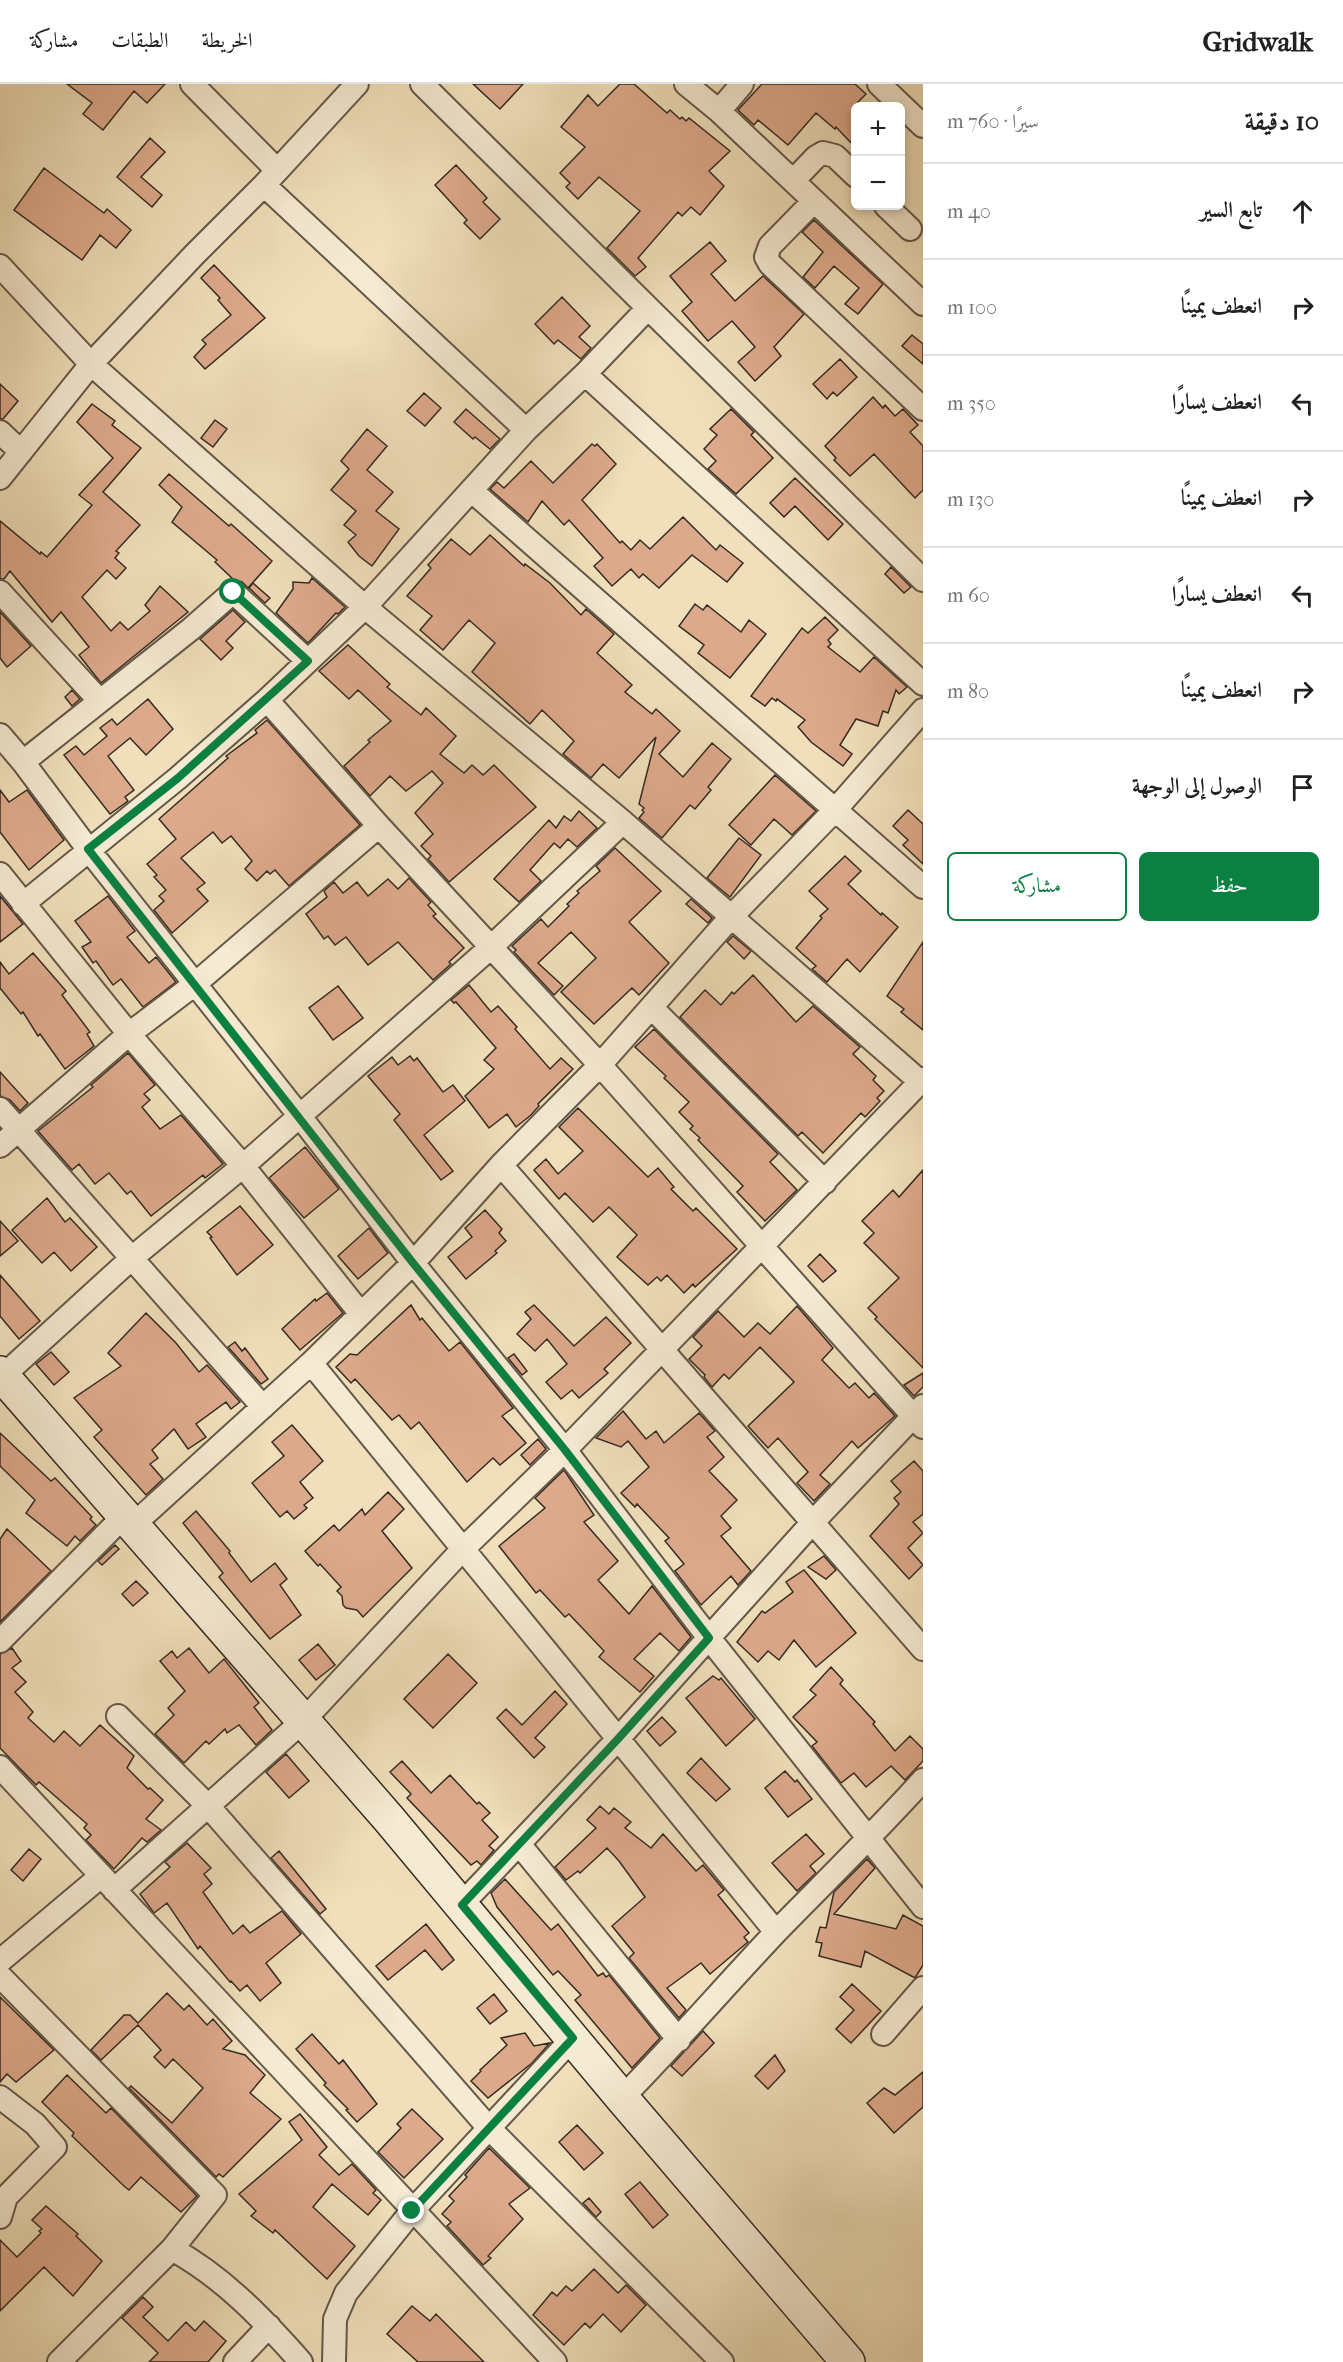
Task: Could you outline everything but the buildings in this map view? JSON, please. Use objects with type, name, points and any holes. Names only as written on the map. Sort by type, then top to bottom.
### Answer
[{"type":"street","points":[[192,84],[271,177],[526,430]]},
{"type":"street","points":[[0,478],[92,364],[357,84]]},
{"type":"street","points":[[422,84],[923,580]]},
{"type":"street","points":[[686,84],[718,111],[923,304]]},
{"type":"street","points":[[718,111],[742,84]]},
{"type":"street","points":[[879,84],[923,126]]},
{"type":"street","points":[[793,181],[816,157],[823,153],[832,154],[851,172]]},
{"type":"street","points":[[814,201],[770,246],[766,257],[770,264],[923,409]]},
{"type":"street","points":[[890,210],[910,229]]},
{"type":"street","points":[[0,266],[92,364],[365,607],[622,822],[922,1081],[565,1450],[462,1550],[304,1720],[209,1807],[0,1961]]},
{"type":"street","points":[[23,904],[178,778],[267,700],[365,607],[526,430],[585,374],[648,308]]},
{"type":"street","points":[[585,374],[923,684]]},
{"type":"street","points":[[0,432],[21,452]]},
{"type":"street","points":[[472,491],[836,808],[923,887]]},
{"type":"street","points":[[0,592],[99,700]]},
{"type":"street","points":[[23,762],[191,629],[233,592],[308,661]]},
{"type":"street","points":[[267,700],[490,948],[600,1065],[763,1247],[920,1416],[813,1522],[617,1740],[462,1905]]},
{"type":"street","points":[[0,1641],[129,1520],[263,1407],[413,1263],[501,1165],[600,1065],[731,917],[836,808],[923,710]]},
{"type":"street","points":[[0,735],[413,1263],[565,1450],[709,1638],[923,1907]]},
{"type":"street","points":[[622,822],[490,948],[243,1166],[133,1257],[1,1375],[304,1720],[848,2362]]},
{"type":"street","points":[[0,1146],[129,1034],[195,984],[379,826]]},
{"type":"street","points":[[0,874],[129,1034],[243,1166],[361,1314]]},
{"type":"street","points":[[652,1008],[825,1182]]},
{"type":"street","points":[[0,1108],[263,1407]]},
{"type":"street","points":[[501,1165],[923,1649]]},
{"type":"street","points":[[311,1363],[776,1932]]},
{"type":"street","points":[[118,1716],[209,1807],[488,2127],[722,2362]]},
{"type":"street","points":[[0,1767],[555,2362]]},
{"type":"street","points":[[622,2098],[679,2040],[776,1932],[923,1780]]},
{"type":"street","points":[[519,1844],[679,2040]]},
{"type":"street","points":[[0,1976],[215,2195],[172,2249],[59,2362]]},
{"type":"street","points":[[884,2034],[923,1988]]},
{"type":"street","points":[[334,2362],[335,2319],[346,2293],[412,2211],[573,2038]]},
{"type":"street","points":[[0,2097],[34,2124],[54,2147],[6,2197],[0,2217]]},
{"type":"street","points":[[172,2249],[193,2260],[220,2280],[269,2326],[301,2362]]},
{"type":"street","points":[[235,2362],[269,2326]]},
{"type":"route","points":[[233,592],[308,661],[178,778],[88,849],[413,1263],[565,1450],[709,1638],[462,1905],[573,2038],[412,2211]]}]
